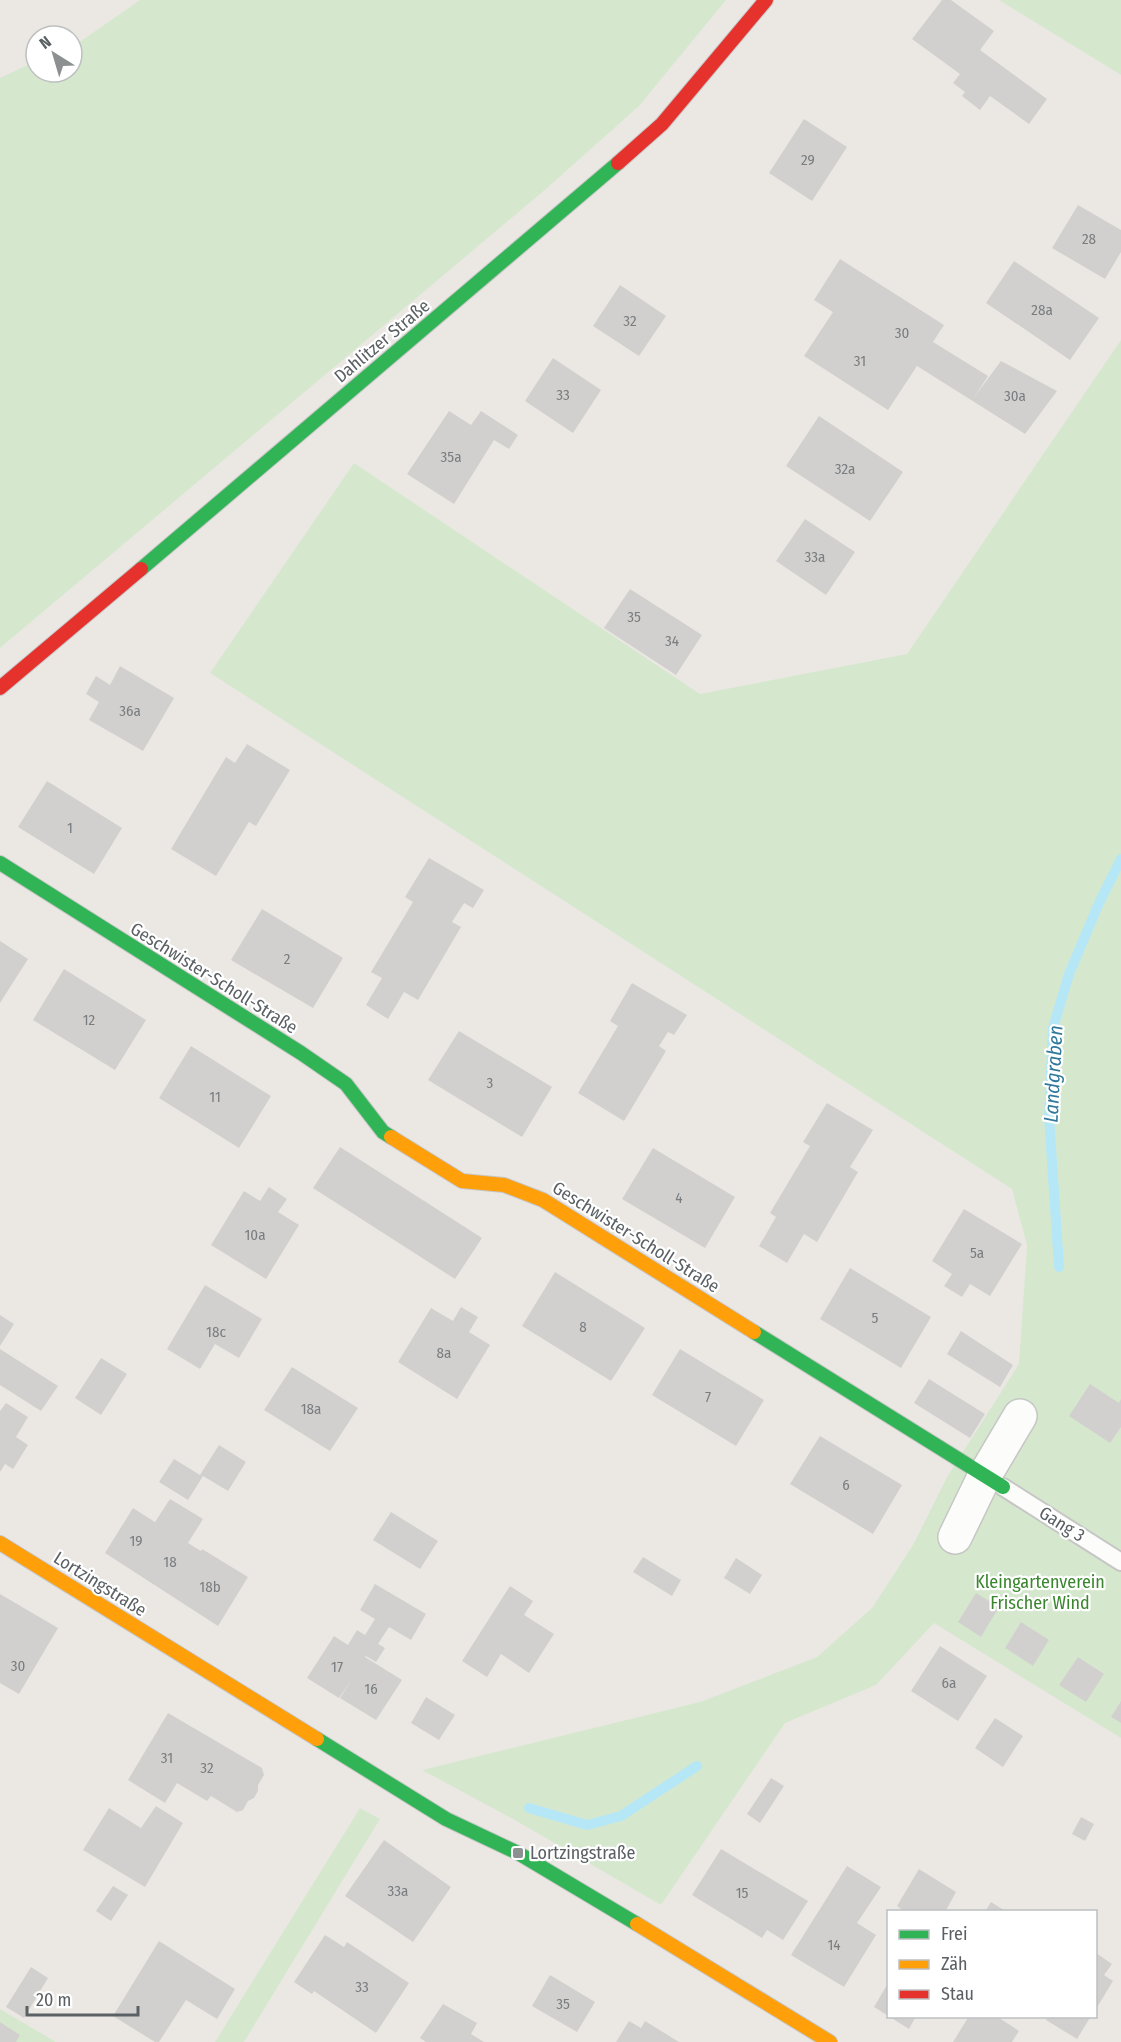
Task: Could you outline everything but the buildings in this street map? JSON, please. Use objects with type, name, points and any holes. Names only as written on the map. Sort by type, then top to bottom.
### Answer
[{"type":"street","name":"Dahlitzer Straße","points":[[0,688],[571,204],[662,124],[766,0]]},
{"type":"street","name":"Geschwister-Scholl-Straße","points":[[0,863],[301,1053],[346,1084],[383,1132],[462,1181],[504,1185],[543,1200],[994,1481]]},
{"type":"street","points":[[955,1538],[994,1481],[1020,1416]]},
{"type":"street","name":"Lortzingstraße","points":[[0,1543],[446,1819],[518,1853],[830,2042]]},
{"type":"lane","name":"Gang 3","points":[[994,1481],[1121,1562]]},
{"type":"green space","points":[[140,0],[726,0],[639,106],[546,189],[0,648],[0,78],[24,67],[24,84],[84,84],[84,39]]},
{"type":"green space","points":[[999,0],[1121,0],[1121,75]]},
{"type":"green space","name":"Kleingartenverein Frischer Wind","points":[[1121,340],[1121,1738],[934,1623],[876,1685],[785,1723],[661,1905],[513,1819],[422,1770],[700,1702],[817,1657],[872,1608],[913,1545],[947,1477],[1019,1364],[1027,1245],[1012,1189],[210,673],[354,463],[700,694],[907,654]]},
{"type":"green space","points":[[360,1808],[380,1819],[244,2042],[215,2042]]},
{"type":"green space","points":[[0,2009],[56,2042],[0,2042]]},
{"type":"waterway","name":"Landgraben","points":[[1059,1267],[1049,1117],[1053,1028],[1069,974],[1099,903],[1121,859]]},
{"type":"waterway","name":"Landgraben","points":[[529,1808],[587,1825],[621,1816],[697,1766]]},
{"type":"traffic: fast","points":[[141,569],[618,163]]},
{"type":"traffic: fast","points":[[0,863],[301,1053],[346,1084],[383,1132],[391,1137]]},
{"type":"traffic: fast","points":[[754,1332],[1003,1487]]},
{"type":"traffic: fast","points":[[317,1739],[446,1819],[518,1853],[637,1924]]},
{"type":"traffic: slow","points":[[391,1137],[462,1181],[504,1185],[543,1200],[754,1332]]},
{"type":"traffic: slow","points":[[0,1543],[317,1739]]},
{"type":"traffic: slow","points":[[637,1924],[830,2042]]},
{"type":"traffic: jam","points":[[618,163],[662,124],[766,0]]},
{"type":"traffic: jam","points":[[0,688],[141,569]]},
{"type":"place","name":"Lortzingstraße","points":[[518,1853]]}]
